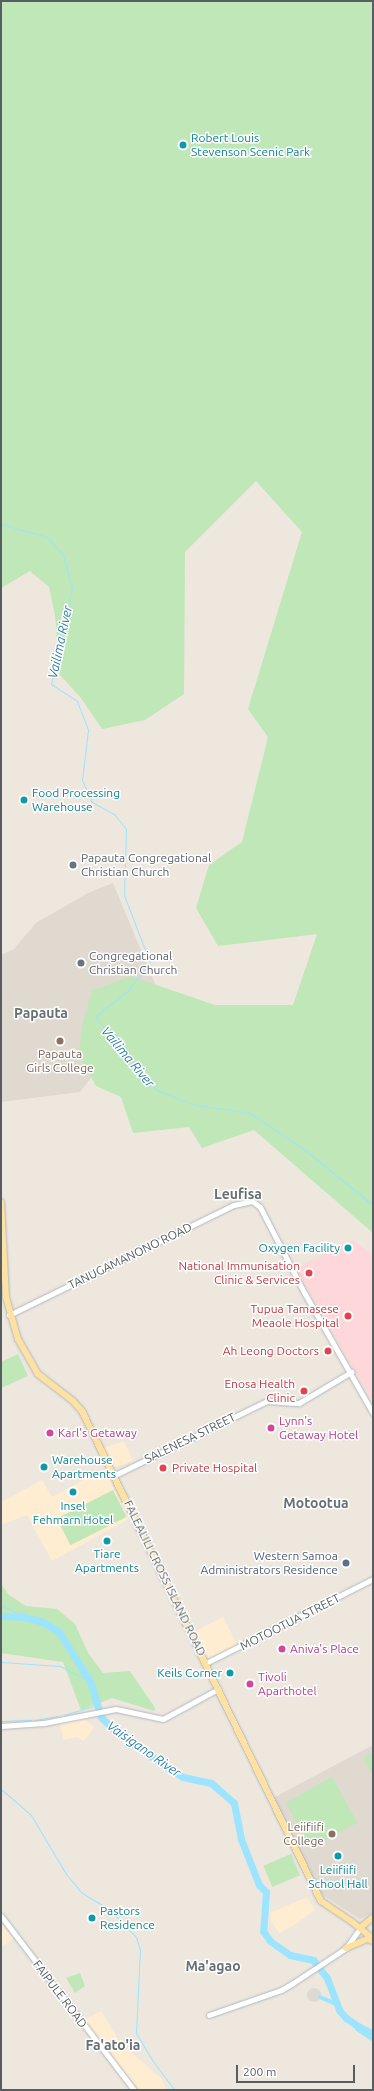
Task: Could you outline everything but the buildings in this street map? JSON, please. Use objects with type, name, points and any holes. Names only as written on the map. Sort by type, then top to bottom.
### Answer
[{"type":"main road","name":"TANUGAMANONO ROAD","points":[[9,1315],[234,1206],[252,1201],[260,1207],[305,1294],[351,1372]]},
{"type":"main road","name":"FALEALILI CROSS ISLAND ROAD","points":[[1,1202],[9,1315],[32,1366],[42,1378],[73,1401],[82,1411],[115,1475],[321,1901],[360,1928],[373,1940]]},
{"type":"main road","points":[[351,1372],[373,1413]]},
{"type":"main road","name":"SALENESA STREET","points":[[115,1475],[267,1401],[300,1403],[351,1372]]},
{"type":"main road","name":"MOTOOTUA STREET","points":[[206,1663],[373,1579]]},
{"type":"main road","points":[[1,1726],[44,1723],[110,1710],[124,1709],[148,1717],[163,1718],[218,1689]]},
{"type":"main road","name":"FAIPULE ROAD","points":[[1,1916],[134,2090]]},
{"type":"main road","points":[[346,1948],[360,1928],[373,1917]]},
{"type":"main road","points":[[208,2015],[281,1990],[346,1948],[367,1939],[373,1940]]},
{"type":"shaded area","name":"Papauta Girls College","points":[[113,883],[158,991],[80,1092],[1,1102],[1,955],[14,949],[36,923],[88,893]]},
{"type":"shaded area","name":"Tupua Tamasese Meaole Hospital","points":[[354,1240],[373,1256],[373,1403],[296,1268]]},
{"type":"shaded area","points":[[124,1441],[133,1461],[112,1468],[103,1448]]},
{"type":"shaded area","name":"Insel Fehmarn Hotel","points":[[104,1469],[129,1519],[52,1561],[27,1515],[1,1525],[1,1502],[42,1480],[52,1497]]},
{"type":"shaded area","points":[[223,1617],[238,1646],[209,1661],[194,1632]]},
{"type":"shaded area","points":[[83,1718],[94,1727],[84,1741],[77,1737],[63,1740],[60,1722]]},
{"type":"shaded area","name":"Leiifiifi College","points":[[373,1745],[373,1912],[360,1919],[318,1892],[273,1798]]},
{"type":"shaded area","points":[[307,1897],[315,1910],[293,1926],[279,1933],[271,1921],[270,1913]]},
{"type":"shaded area","points":[[1,1922],[13,1939],[1,1947]]},
{"type":"shaded area","points":[[314,1988],[319,1990],[321,1995],[319,2000],[314,2002],[309,2000],[307,1995],[309,1990]]},
{"type":"shaded area","points":[[101,2011],[121,2044],[162,2079],[167,2090],[137,2090],[84,2020]]},
{"type":"green space","points":[[1,1],[373,1],[373,1233],[254,1130],[202,1148],[189,1127],[133,1133],[121,1097],[96,1086],[79,1054],[83,1022],[92,991],[130,976],[215,1005],[293,1005],[317,934],[218,946],[196,908],[209,865],[242,842],[268,737],[248,709],[302,532],[256,481],[185,552],[184,694],[145,720],[102,729],[81,698],[60,675],[55,615],[49,587],[30,571],[1,588]]},
{"type":"green space","points":[[18,1354],[28,1376],[1,1388],[1,1362]]},
{"type":"green space","points":[[113,1490],[127,1517],[70,1545],[57,1519]]},
{"type":"green space","points":[[1,1584],[9,1595],[26,1606],[57,1609],[75,1624],[88,1653],[103,1673],[130,1671],[155,1708],[154,1711],[112,1698],[81,1710],[63,1662],[1,1653]]},
{"type":"green space","points":[[373,1753],[373,1776],[364,1758]]},
{"type":"green space","points":[[332,1777],[357,1822],[311,1848],[286,1803]]},
{"type":"green space","points":[[291,1854],[300,1875],[272,1887],[263,1866]]},
{"type":"green space","points":[[80,1973],[85,1986],[75,1993],[66,1978]]},
{"type":"water","points":[[361,2024],[373,2030],[373,2042],[355,2030]]},
{"type":"waterway","name":"Vailima River","points":[[1,524],[47,537],[63,555],[72,588],[51,684],[77,701],[88,730],[82,780],[92,802],[114,814],[126,829],[124,895],[150,963],[127,991],[95,1017],[157,1090],[191,1104],[250,1113],[305,1150],[373,1205]]},
{"type":"waterway","points":[[1,1605],[25,1617]]},
{"type":"waterway","name":"Vaisigano River","points":[[1,1616],[25,1617],[43,1622],[59,1632],[90,1681],[101,1717],[116,1732],[183,1777],[211,1783],[234,1803],[241,1839],[259,1885],[266,1892],[263,1931],[270,1941],[290,1955],[313,1960],[327,1978],[339,2010],[346,2018],[373,2036]]},
{"type":"waterway","points":[[1,1662],[60,1666],[90,1681]]},
{"type":"waterway","points":[[64,1715],[96,1705]]},
{"type":"waterway","points":[[35,1720],[58,1716]]},
{"type":"waterway","points":[[1,1721],[31,1720]]},
{"type":"waterway","points":[[1,1789],[31,1815],[66,1874],[82,1893],[110,1910],[136,1937],[140,1950],[136,2033],[152,2060],[175,2090]]},
{"type":"waterway","points":[[320,1997],[336,2004]]},
{"type":"place","name":"Robert Louis Stevenson Scenic Park","points":[[183,145]]},
{"type":"place","name":"Food Processing Warehouse","points":[[24,800]]},
{"type":"place","name":"Papauta Congregational Christian Church","points":[[73,865]]},
{"type":"place","name":"Congregational Christian Church","points":[[81,963]]},
{"type":"place","name":"Papauta Girls College","points":[[60,1041]]},
{"type":"place","name":"Oxygen Facility","points":[[348,1248]]},
{"type":"place","name":"National Immunisation Clinic & Services","points":[[309,1273]]},
{"type":"place","name":"Tupua Tamasese Meaole Hospital","points":[[348,1316]]},
{"type":"place","name":"Ah Leong Doctors","points":[[328,1351]]},
{"type":"place","name":"Enosa Health Clinic","points":[[304,1391]]},
{"type":"place","name":"Lynn's Getaway Hotel","points":[[271,1428]]},
{"type":"place","name":"Karl's Getaway","points":[[50,1433]]},
{"type":"place","name":"Warehouse Apartments","points":[[44,1467]]},
{"type":"place","name":"Private Hospital","points":[[163,1468]]},
{"type":"place","name":"Insel Fehmarn Hotel","points":[[73,1492]]},
{"type":"place","name":"Tiare Apartments","points":[[107,1541]]},
{"type":"place","name":"Western Samoa Administrators Residence","points":[[346,1563]]},
{"type":"place","name":"Aniva's Place","points":[[282,1649]]},
{"type":"place","name":"Keils Corner","points":[[230,1673]]},
{"type":"place","name":"Tivoli Aparthotel","points":[[250,1684]]},
{"type":"place","name":"Leiifiifi College","points":[[332,1834]]},
{"type":"place","name":"Leiifiifi School Hall","points":[[338,1856]]},
{"type":"place","name":"Pastors Residence","points":[[92,1918]]},
{"type":"district","name":"Papauta","points":[[41,1013]]},
{"type":"district","name":"Leufisa","points":[[238,1194]]},
{"type":"district","name":"Motootua","points":[[316,1503]]},
{"type":"district","name":"Ma'agao","points":[[213,1966]]},
{"type":"district","name":"Fa'ato'ia","points":[[113,2045]]}]
